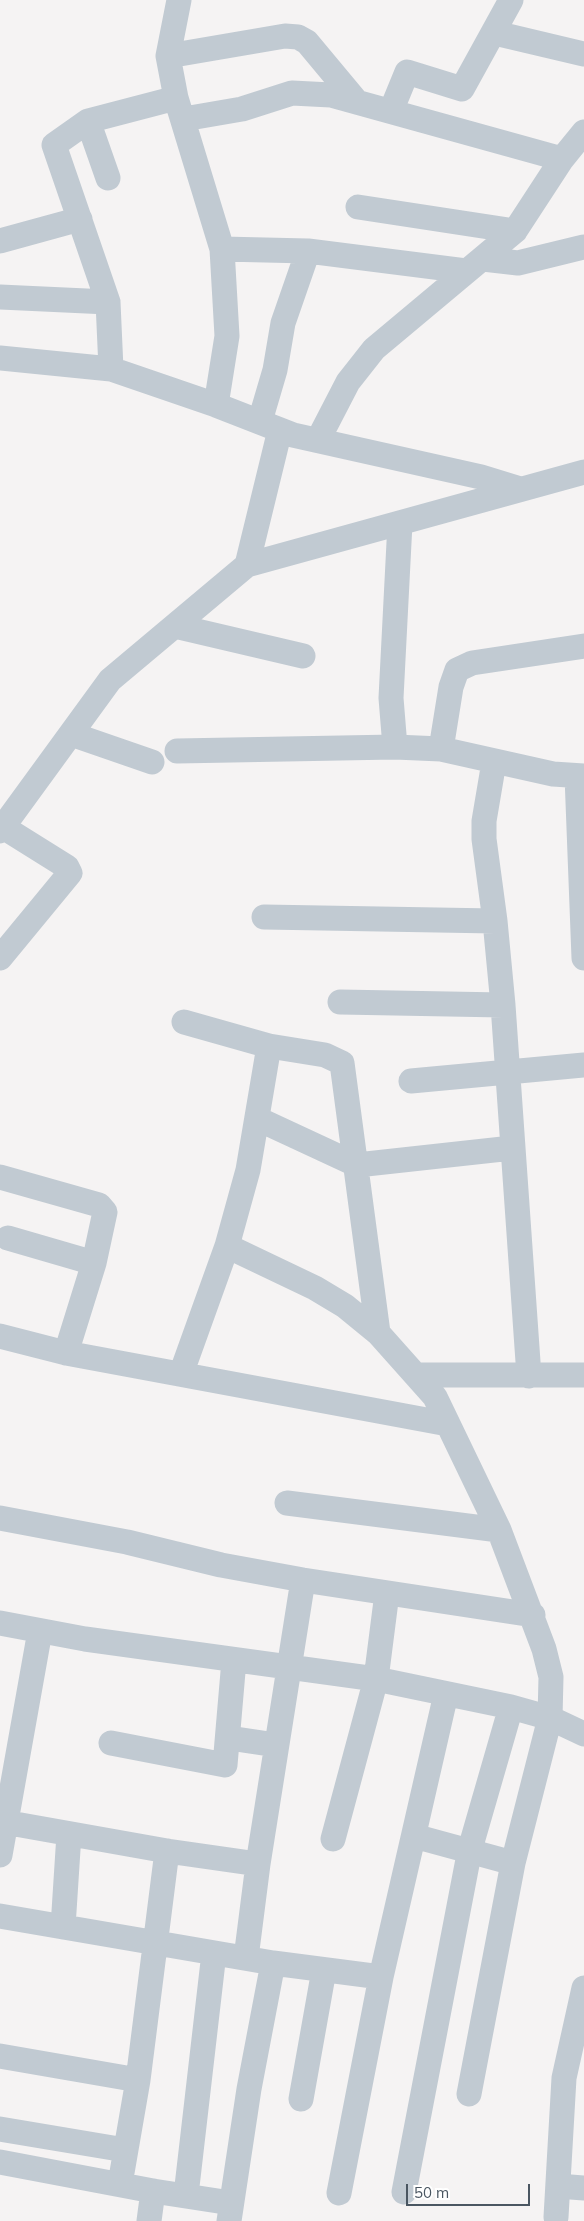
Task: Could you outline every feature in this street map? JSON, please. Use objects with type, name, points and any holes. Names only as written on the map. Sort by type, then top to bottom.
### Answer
[{"type":"street","points":[[179,0],[168,56],[180,108],[222,249],[227,336],[216,405]]},
{"type":"street","points":[[391,111],[407,72],[462,89],[496,32],[512,0]]},
{"type":"street","points":[[496,32],[584,54]]},
{"type":"street","points":[[168,56],[285,36],[298,37],[307,42],[356,102]]},
{"type":"street","points":[[111,370],[108,302],[54,145],[88,120],[180,108],[242,109],[292,93],[331,95],[562,159]]},
{"type":"street","points":[[88,120],[108,178]]},
{"type":"street","points":[[318,440],[348,382],[374,349],[514,231],[562,159],[584,132]]},
{"type":"street","points":[[358,207],[514,231]]},
{"type":"street","points":[[0,240],[80,219]]},
{"type":"street","points":[[222,249],[308,251],[475,265],[518,263],[584,247]]},
{"type":"street","points":[[247,565],[270,426],[283,323],[308,251]]},
{"type":"street","points":[[0,298],[108,302]]},
{"type":"street","points":[[0,358],[111,370],[216,405],[270,426],[318,440],[481,477],[520,489]]},
{"type":"street","points":[[0,958],[70,873],[67,867],[1,829],[110,680],[247,565],[584,472]]},
{"type":"street","points":[[395,746],[391,698],[400,523]]},
{"type":"street","points":[[175,626],[303,656]]},
{"type":"street","points":[[441,749],[451,687],[457,670],[472,663],[584,646]]},
{"type":"street","points":[[70,734],[152,762]]},
{"type":"street","points":[[177,751],[395,746],[441,749],[553,774],[580,776],[583,947]]},
{"type":"street","points":[[494,762],[484,821],[484,839],[495,921],[529,1376]]},
{"type":"street","points":[[264,917],[495,921]]},
{"type":"street","points":[[340,1002],[502,1005]]},
{"type":"street","points":[[184,1022],[269,1046],[325,1055],[342,1063],[378,1333]]},
{"type":"street","points":[[181,1374],[227,1246],[248,1170],[269,1046]]},
{"type":"street","points":[[411,1081],[584,1065]]},
{"type":"street","points":[[258,1119],[357,1165],[512,1148]]},
{"type":"street","points":[[0,1177],[104,1208],[106,1215],[94,1263],[66,1352]]},
{"type":"street","points":[[8,1238],[94,1263]]},
{"type":"street","points":[[227,1246],[315,1288],[345,1306],[378,1333],[435,1397],[499,1530],[533,1615],[551,1676],[550,1718],[513,1863],[469,2094]]},
{"type":"street","points":[[0,1336],[66,1352],[448,1424]]},
{"type":"street","points":[[417,1375],[584,1375]]},
{"type":"street","points":[[287,1503],[499,1530]]},
{"type":"street","points":[[0,1518],[127,1542],[221,1565],[303,1580],[533,1615]]},
{"type":"street","points":[[246,1958],[258,1864],[303,1580]]},
{"type":"street","points":[[333,1839],[376,1679],[387,1593]]},
{"type":"street","points":[[0,1623],[40,1631],[234,1660],[376,1679],[511,1707],[550,1718],[584,1734]]},
{"type":"street","points":[[0,1855],[4,1822],[40,1631]]},
{"type":"street","points":[[111,1743],[223,1766],[227,1762],[234,1660]]},
{"type":"street","points":[[339,2193],[381,1977],[446,1694]]},
{"type":"street","points":[[404,2192],[470,1849],[511,1707]]},
{"type":"street","points":[[229,1738],[276,1745]]},
{"type":"street","points":[[4,1822],[167,1851],[258,1864]]},
{"type":"street","points":[[63,1927],[69,1834]]},
{"type":"street","points":[[414,1836],[470,1849],[513,1863]]},
{"type":"street","points":[[120,2184],[138,2080],[167,1851]]},
{"type":"street","points":[[0,1916],[273,1963],[381,1977]]},
{"type":"street","points":[[186,2195],[214,1953]]},
{"type":"street","points":[[0,2162],[153,2191],[186,2195],[230,2212],[249,2089],[273,1963]]},
{"type":"street","points":[[301,2100],[324,1970]]},
{"type":"street","points":[[556,2217],[558,2186],[573,2134],[564,2078],[584,1988]]},
{"type":"street","points":[[0,2056],[138,2080]]},
{"type":"street","points":[[0,2129],[125,2150]]},
{"type":"street","points":[[558,2186],[584,2188]]},
{"type":"street","points":[[149,2221],[153,2191]]}]
